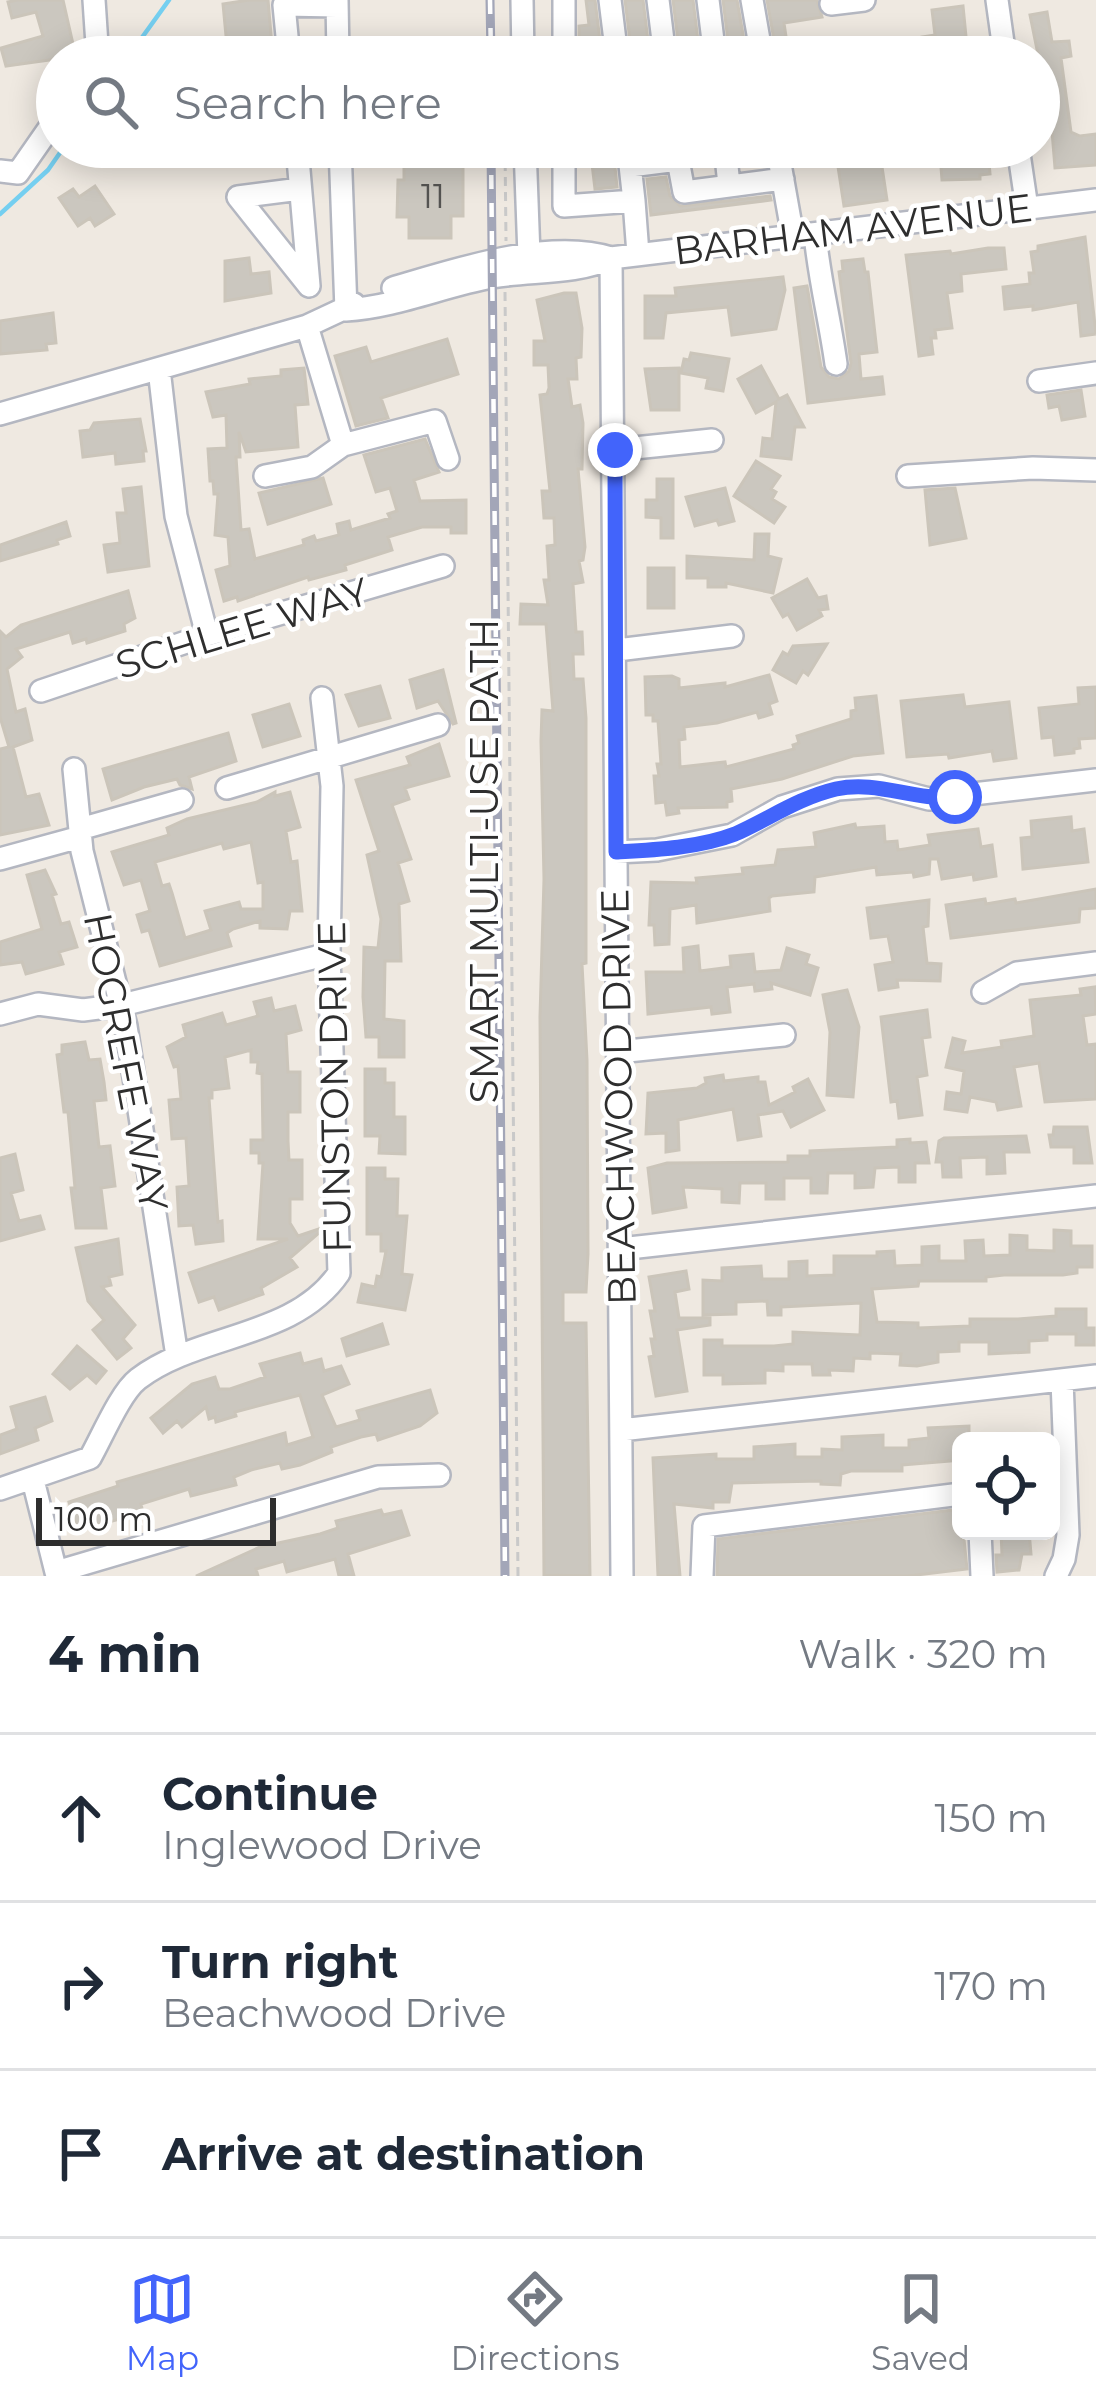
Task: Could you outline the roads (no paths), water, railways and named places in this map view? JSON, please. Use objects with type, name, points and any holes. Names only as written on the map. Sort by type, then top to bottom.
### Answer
[{"type":"street","points":[[94,0],[96,36]]},
{"type":"street","points":[[522,0],[523,36]]},
{"type":"street","points":[[564,0],[564,36]]},
{"type":"street","points":[[610,0],[614,36]]},
{"type":"street","points":[[658,0],[662,36]]},
{"type":"street","points":[[708,0],[712,36]]},
{"type":"street","points":[[752,0],[758,36]]},
{"type":"street","points":[[831,4],[863,0]]},
{"type":"street","points":[[997,0],[1002,36]]},
{"type":"street","points":[[287,36],[284,5],[337,3],[338,36]]},
{"type":"street","points":[[0,171],[18,173],[36,147]]},
{"type":"street","points":[[298,168],[309,286],[238,197],[300,189]]},
{"type":"street","points":[[341,168],[346,310]]},
{"type":"street","points":[[519,265],[524,168]]},
{"type":"street","points":[[564,168],[564,206],[634,201]]},
{"type":"street","points":[[630,168],[638,254]]},
{"type":"street","points":[[680,168],[684,191],[783,178]]},
{"type":"street","points":[[727,168],[729,185]]},
{"type":"street","points":[[781,168],[826,293],[836,364]]},
{"type":"street","points":[[1021,168],[1027,208]]},
{"type":"street","name":"BARHAM AVENUE","points":[[0,414],[307,326],[346,310],[367,295],[590,251],[610,258],[1096,200]]},
{"type":"street","name":"BEACHWOOD DRIVE","points":[[610,258],[622,1576]]},
{"type":"street","points":[[307,326],[343,445]]},
{"type":"street","points":[[159,369],[176,516],[207,635]]},
{"type":"street","points":[[1039,381],[1096,373]]},
{"type":"street","points":[[266,476],[312,467],[343,445],[435,421],[448,459]]},
{"type":"street","points":[[615,450],[712,440]]},
{"type":"street","points":[[908,476],[1033,468],[1096,470]]},
{"type":"street","name":"SCHLEE WAY","points":[[41,691],[207,635],[443,566]]},
{"type":"street","points":[[617,650],[733,636]]},
{"type":"street","name":"FUNSTON DRIVE","points":[[0,1489],[90,1458],[134,1382],[177,1356],[294,1313],[326,1292],[339,1273],[328,953],[332,786],[322,698]]},
{"type":"street","points":[[227,788],[438,725]]},
{"type":"street","name":"HOGREFE WAY","points":[[74,769],[80,833],[122,1005],[177,1356]]},
{"type":"street","points":[[616,852],[657,850],[732,835],[782,807],[838,789],[879,786],[929,800],[1096,780]]},
{"type":"street","points":[[0,859],[182,800]]},
{"type":"street","points":[[0,1014],[38,1004],[83,1010],[122,1005],[328,953]]},
{"type":"street","points":[[983,992],[1017,974],[1096,963]]},
{"type":"street","points":[[618,1052],[784,1035]]},
{"type":"street","points":[[620,1249],[1096,1196]]},
{"type":"street","points":[[621,1430],[1096,1376]]},
{"type":"street","points":[[1056,1576],[1068,1535],[1062,1380]]},
{"type":"street","points":[[34,1480],[56,1572],[379,1477],[440,1474]]},
{"type":"street","points":[[702,1576],[704,1526],[952,1495]]},
{"type":"street","points":[[980,1540],[982,1576]]},
{"type":"waterway","points":[[143,36],[169,0]]},
{"type":"waterway","points":[[0,214],[49,168]]},
{"type":"railway","points":[[490,0],[491,36]]},
{"type":"railway","points":[[491,168],[505,1576]]}]
